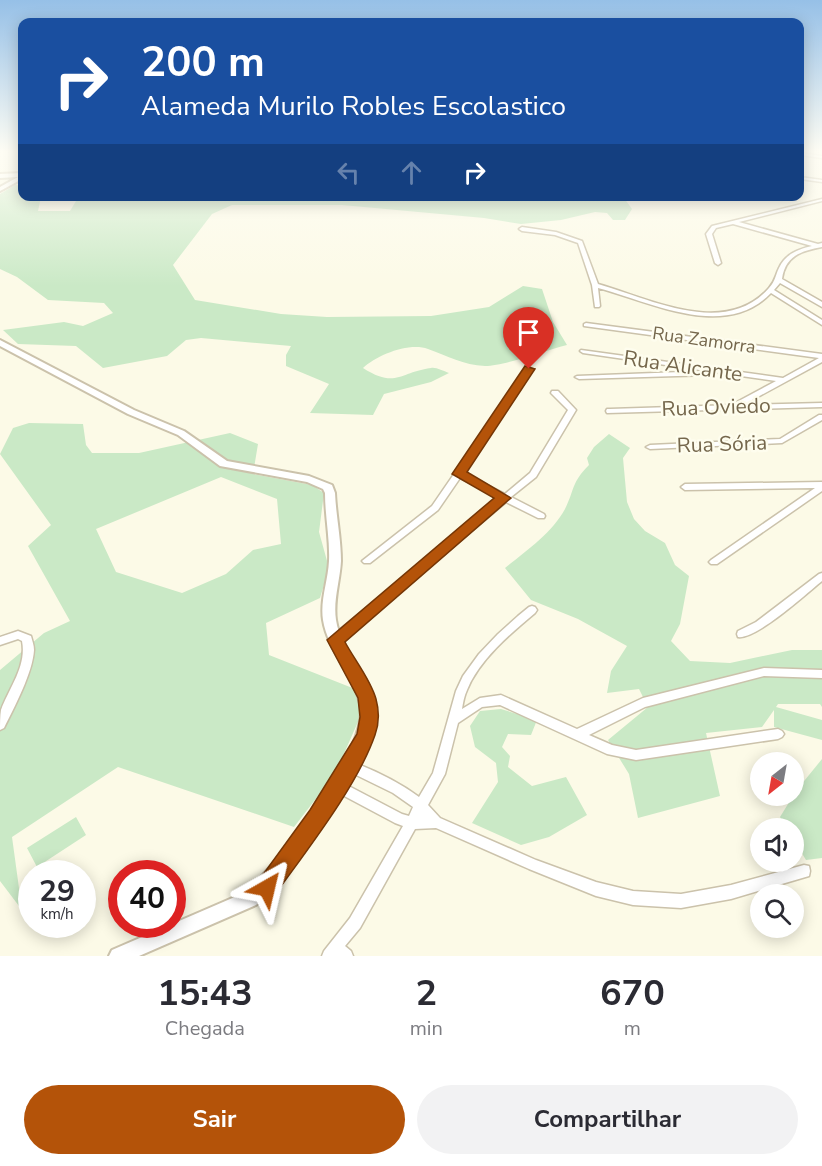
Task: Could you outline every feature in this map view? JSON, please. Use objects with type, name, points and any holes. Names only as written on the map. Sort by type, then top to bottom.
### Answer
[{"type":"street","points":[[718,262],[710,238],[711,230],[718,225],[822,200]]},
{"type":"street","points":[[732,222],[820,245]]},
{"type":"street","points":[[522,229],[556,234],[580,242],[595,285],[597,306]]},
{"type":"street","points":[[595,285],[670,307],[717,314],[748,308],[770,291],[779,280],[780,270],[790,256],[820,245]]},
{"type":"street","points":[[779,280],[822,305]]},
{"type":"street","points":[[770,291],[818,317],[822,323]]},
{"type":"street","name":"Rua Zamorra","points":[[586,325],[822,357]]},
{"type":"street","points":[[0,343],[131,412],[181,433],[224,464],[309,479],[327,486],[330,493],[335,560],[329,623],[335,640],[367,697],[369,717],[366,734],[337,786],[278,874],[260,894],[118,956]]},
{"type":"street","name":"Rua Alicante","points":[[583,351],[784,380]]},
{"type":"street","points":[[736,407],[822,357]]},
{"type":"street","points":[[660,362],[664,369],[662,374]]},
{"type":"street","points":[[367,561],[430,512],[459,474],[529,369]]},
{"type":"street","points":[[579,377],[734,373]]},
{"type":"street","points":[[762,392],[766,399],[776,405]]},
{"type":"street","points":[[335,640],[537,470],[572,410],[555,393]]},
{"type":"street","name":"Rua Oviedo","points":[[610,411],[822,405]]},
{"type":"street","name":"Rua Sória","points":[[650,447],[782,441],[822,417]]},
{"type":"street","points":[[459,474],[541,516]]},
{"type":"street","points":[[685,487],[822,486]]},
{"type":"street","points":[[714,562],[822,486]]},
{"type":"street","points":[[742,634],[760,625],[822,576]]},
{"type":"street","points":[[337,953],[442,768],[461,691],[474,668],[506,632],[532,610]]},
{"type":"street","points":[[0,640],[21,634],[30,643],[27,663],[0,725]]},
{"type":"street","points":[[579,734],[643,703],[764,672],[822,674]]},
{"type":"street","points":[[453,720],[480,703],[501,700],[611,750],[636,755],[778,734]]},
{"type":"street","points":[[350,766],[422,804],[436,822]]},
{"type":"street","points":[[337,786],[383,812],[412,823],[436,822],[596,889],[633,898],[681,901],[731,892],[801,872]]},
{"type":"green space","points":[[0,197],[18,197],[18,201],[40,201],[38,211],[70,211],[76,201],[626,201],[632,209],[625,220],[613,220],[607,213],[595,212],[561,220],[521,224],[484,218],[342,205],[232,205],[212,214],[173,265],[195,300],[281,314],[327,317],[431,316],[489,307],[523,286],[542,289],[553,322],[567,345],[514,361],[485,366],[463,362],[420,347],[385,354],[363,368],[374,374],[391,378],[431,368],[449,373],[431,382],[384,394],[373,415],[310,413],[329,384],[286,366],[286,355],[291,346],[201,338],[186,340],[167,356],[103,368],[76,346],[18,344],[3,330],[64,322],[83,326],[113,313],[104,303],[48,300],[17,277],[0,269]]},
{"type":"green space","points":[[29,423],[83,424],[86,445],[92,453],[139,453],[230,433],[258,444],[253,474],[312,485],[324,493],[319,532],[329,568],[320,598],[266,623],[269,655],[355,689],[361,715],[335,774],[294,827],[118,767],[12,837],[18,881],[18,905],[0,881],[0,670],[44,633],[70,621],[28,546],[51,525],[0,454],[13,428]],"holes":[[[221,477],[277,499],[281,544],[253,550],[226,574],[182,593],[116,572],[96,529]]]},
{"type":"green space","points":[[609,434],[630,448],[623,458],[627,502],[634,519],[645,531],[665,543],[675,565],[689,576],[680,624],[671,641],[690,661],[730,663],[792,650],[822,650],[822,707],[820,704],[778,704],[776,707],[822,720],[822,740],[774,727],[774,710],[762,727],[706,733],[720,796],[638,818],[629,774],[608,740],[648,707],[639,689],[607,693],[611,671],[627,646],[578,619],[531,600],[505,568],[538,541],[560,518],[576,482],[589,465],[587,458],[594,447]]},
{"type":"green space","points":[[501,709],[537,720],[531,735],[508,734],[502,747],[510,756],[508,767],[532,786],[566,777],[587,815],[549,837],[521,845],[472,823],[498,782],[496,763],[475,747],[470,726],[480,711]]},
{"type":"green space","points":[[822,759],[822,858],[806,860],[804,857],[804,818],[780,817],[787,806],[804,806],[804,781]]},
{"type":"green space","points":[[76,817],[86,835],[48,860],[33,860],[27,848]]},
{"type":"route","points":[[267,888],[318,817],[350,766],[366,734],[369,717],[367,697],[335,640],[504,498],[459,474],[529,369]]}]
